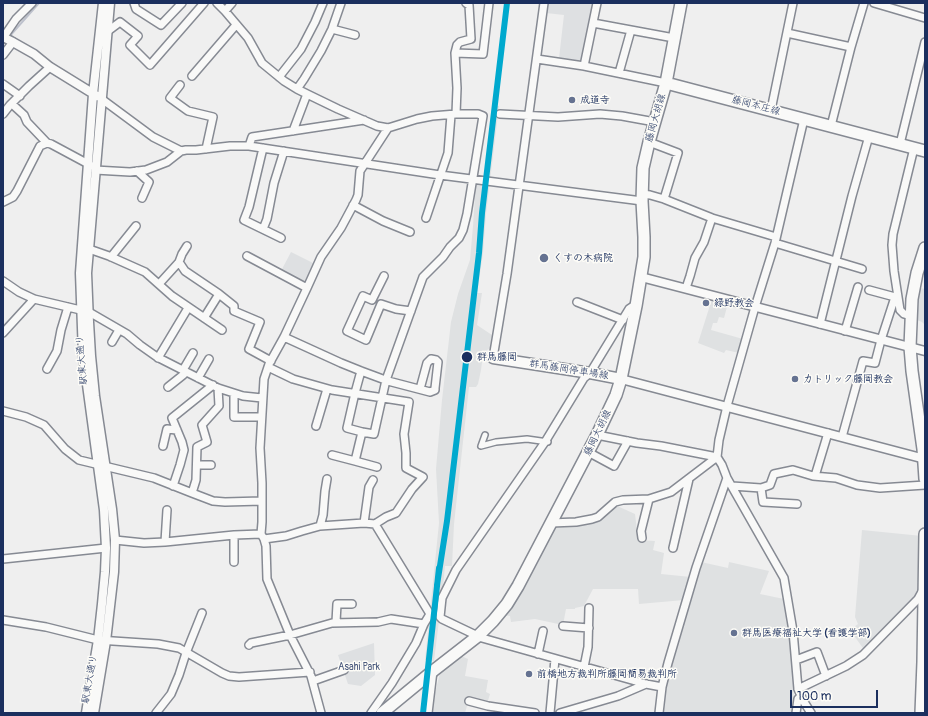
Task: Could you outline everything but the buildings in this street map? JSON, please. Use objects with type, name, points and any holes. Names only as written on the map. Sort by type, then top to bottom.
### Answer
[{"type":"main road","points":[[666,83],[681,3]]},
{"type":"main road","name":"藤岡本庄線","points":[[666,83],[925,151]]},
{"type":"main road","name":"藤岡大胡線","points":[[382,713],[478,636],[507,604],[518,586],[597,435],[616,395],[621,379],[642,277],[644,246],[642,198],[643,168],[666,83]]},
{"type":"main road","points":[[925,248],[916,279],[910,316],[912,371],[923,449],[925,480]]},
{"type":"main road","name":"群馬藤岡停車場線","points":[[493,358],[621,379]]},
{"type":"main road","points":[[921,713],[924,662],[925,534]]},
{"type":"street","points":[[32,3],[16,19],[3,37],[34,54],[50,67],[102,100],[153,136],[181,151]]},
{"type":"street","name":"駅東大通り","points":[[85,311],[93,167],[93,94],[104,3]]},
{"type":"street","name":"駅東大通り","points":[[86,713],[98,640],[106,548],[102,466],[96,396],[80,272],[102,100],[110,3]]},
{"type":"street","points":[[134,3],[136,9],[161,25],[182,3]]},
{"type":"street","points":[[108,31],[120,22],[138,36],[130,45],[150,65],[204,3]]},
{"type":"street","points":[[217,3],[248,38],[262,64],[306,94],[377,126],[388,128],[417,119],[453,114],[478,114],[483,116],[463,230],[459,238],[443,257],[423,277],[386,380],[374,434],[347,428],[361,371]]},
{"type":"street","points":[[225,11],[232,3]]},
{"type":"street","points":[[279,77],[301,48],[323,3]]},
{"type":"street","points":[[297,89],[321,51],[332,28],[340,5],[332,3]]},
{"type":"street","points":[[455,53],[483,54],[489,3]]},
{"type":"street","points":[[493,358],[507,274],[544,3]]},
{"type":"street","points":[[584,66],[597,3]]},
{"type":"street","points":[[771,110],[793,3]]},
{"type":"street","points":[[831,126],[864,3]]},
{"type":"street","points":[[874,3],[925,18]]},
{"type":"street","points":[[426,218],[448,153],[457,88],[455,53],[457,45],[460,42],[471,39],[469,4]]},
{"type":"street","points":[[593,23],[674,38]]},
{"type":"street","points":[[192,76],[236,25]]},
{"type":"street","points":[[332,28],[355,35]]},
{"type":"street","points":[[619,73],[631,30]]},
{"type":"street","points":[[787,33],[851,47]]},
{"type":"street","points":[[3,55],[12,42]]},
{"type":"street","points":[[900,144],[925,42]]},
{"type":"street","points":[[537,59],[584,66],[666,83]]},
{"type":"street","points":[[3,114],[50,67]]},
{"type":"street","points":[[3,84],[20,96]]},
{"type":"street","points":[[180,85],[170,98],[188,111],[213,117],[206,149]]},
{"type":"street","points":[[293,131],[306,94]]},
{"type":"street","points":[[12,104],[24,115],[27,122],[47,143],[93,167],[130,172],[146,170],[167,162],[181,151],[230,146],[249,146],[519,186],[642,198],[650,195],[712,218],[862,269]]},
{"type":"street","points":[[500,114],[558,118],[600,114],[655,122]]},
{"type":"street","points":[[804,119],[776,240],[727,406],[719,440],[717,457],[727,478],[784,578],[793,631],[800,692],[811,713]]},
{"type":"street","points":[[249,146],[252,137],[364,120]]},
{"type":"street","points":[[321,713],[310,672],[290,635],[267,579],[266,546],[263,537],[262,522],[260,448],[264,379],[269,364],[284,337],[321,258],[341,228],[358,195],[360,170],[388,128]]},
{"type":"street","points":[[820,324],[852,196],[869,136]]},
{"type":"street","points":[[649,142],[678,153],[664,199]]},
{"type":"street","points":[[3,202],[13,197],[18,191],[40,146],[47,143]]},
{"type":"street","points":[[263,148],[249,207],[244,220],[281,238]]},
{"type":"street","points":[[910,316],[904,314],[900,310],[896,297],[892,245],[893,234],[914,148]]},
{"type":"street","points":[[263,229],[267,219],[274,183],[284,151]]},
{"type":"street","points":[[137,171],[150,182],[142,198]]},
{"type":"street","points":[[353,205],[383,221],[410,232]]},
{"type":"street","points":[[686,288],[695,258],[704,242],[712,218]]},
{"type":"street","points":[[111,257],[136,226]]},
{"type":"street","points":[[159,284],[179,262],[187,246]]},
{"type":"street","points":[[89,249],[145,272],[172,296],[222,330]]},
{"type":"street","points":[[247,256],[307,288]]},
{"type":"street","points":[[115,540],[144,543],[234,535],[263,537],[286,536],[320,526],[364,523],[375,524],[396,513],[412,489],[423,477],[406,468],[404,434],[409,402],[327,389],[293,379],[249,349],[260,322],[234,311],[234,306],[185,271],[179,262]]},
{"type":"street","points":[[372,300],[384,276]]},
{"type":"street","points":[[642,277],[925,351]]},
{"type":"street","points":[[3,281],[19,292],[34,299],[85,311],[127,334],[158,358],[215,386],[234,394],[262,398]]},
{"type":"street","points":[[845,331],[858,287]]},
{"type":"street","points":[[869,290],[896,297]]},
{"type":"street","points":[[204,318],[219,294]]},
{"type":"street","points":[[381,304],[366,340],[347,331],[363,296],[396,309],[411,312]]},
{"type":"street","points":[[842,437],[862,361],[875,363],[881,340],[896,297]]},
{"type":"street","points":[[3,333],[34,299]]},
{"type":"street","points":[[577,302],[623,320]]},
{"type":"street","points":[[440,616],[442,598],[456,570],[546,442],[584,378],[590,373],[629,309],[636,306]]},
{"type":"street","points":[[47,369],[57,351],[61,330],[68,307]]},
{"type":"street","points":[[158,358],[188,308]]},
{"type":"street","points":[[112,342],[119,330]]},
{"type":"street","points":[[284,337],[341,364],[386,380],[420,389]]},
{"type":"street","points":[[168,387],[183,375],[193,353]]},
{"type":"street","points":[[198,378],[209,359]]},
{"type":"street","points":[[621,379],[924,459]]},
{"type":"street","points":[[173,486],[184,450],[172,418],[215,386]]},
{"type":"street","points":[[192,493],[196,480],[197,447],[207,442],[202,425],[219,406],[215,386]]},
{"type":"street","points":[[316,426],[327,389]]},
{"type":"street","points":[[234,394],[234,417],[261,417]]},
{"type":"street","points":[[3,411],[26,417],[44,425],[65,449],[79,460],[154,478],[213,501],[225,502],[262,500]]},
{"type":"street","points":[[164,446],[166,429],[177,430]]},
{"type":"street","points":[[355,461],[362,432]]},
{"type":"street","points":[[815,476],[828,433]]},
{"type":"street","points":[[485,435],[481,446],[496,442],[526,438],[546,442]]},
{"type":"street","points":[[597,435],[717,457]]},
{"type":"street","points":[[588,452],[614,466],[628,441]]},
{"type":"street","points":[[332,455],[377,467]]},
{"type":"street","points":[[551,523],[576,522],[592,519],[598,517],[615,502],[623,500],[649,499],[671,492],[717,457]]},
{"type":"street","points":[[197,465],[211,465]]},
{"type":"street","name":"駅東大通り","points":[[94,713],[106,641],[114,572],[115,540],[112,509],[102,466]]},
{"type":"street","points":[[732,486],[761,488],[770,485],[774,474],[793,470],[815,476],[836,478],[857,485],[880,488],[925,486]]},
{"type":"street","points":[[320,526],[323,515],[327,478]]},
{"type":"street","points":[[660,713],[662,687],[668,663],[696,568],[727,478]]},
{"type":"street","points":[[673,548],[689,479]]},
{"type":"street","points":[[364,523],[369,486],[373,480]]},
{"type":"street","points":[[761,488],[763,502],[797,504]]},
{"type":"street","points":[[642,538],[641,530],[649,499]]},
{"type":"street","points":[[165,542],[167,510]]},
{"type":"street","points":[[375,524],[430,614],[440,616],[442,619],[482,638],[646,684],[662,687]]},
{"type":"street","points":[[234,535],[234,562]]},
{"type":"street","points":[[3,559],[106,548]]},
{"type":"street","points":[[796,713],[800,692],[864,655],[918,599],[924,589]]},
{"type":"street","points":[[336,622],[337,604],[352,604]]},
{"type":"street","points":[[584,667],[588,647],[589,608]]},
{"type":"street","points":[[156,713],[171,694],[202,613]]},
{"type":"street","points":[[371,713],[392,683],[416,643],[430,614]]},
{"type":"street","points":[[249,645],[251,643],[290,635],[336,622],[378,622],[391,619],[424,624]]},
{"type":"street","points":[[3,620],[46,627],[98,640],[158,644],[179,648],[222,673],[239,678],[310,672]]},
{"type":"street","points":[[563,626],[589,628]]},
{"type":"street","points":[[538,654],[543,631]]},
{"type":"street","points":[[796,660],[817,652],[826,676]]},
{"type":"street","points":[[550,713],[556,659]]},
{"type":"street","points":[[313,681],[344,670]]},
{"type":"street","points":[[428,713],[433,671]]},
{"type":"street","points":[[560,713],[578,710],[618,696],[646,684]]},
{"type":"street","points":[[469,701],[488,706],[535,713]]},
{"type":"shaded area","points":[[493,105],[499,106],[486,214],[483,253],[477,293],[482,293],[477,325],[492,335],[490,348],[483,353],[478,384],[476,387],[469,387],[454,524],[452,566],[445,566],[443,587],[439,597],[439,621],[434,661],[425,660],[439,523],[436,469],[451,322],[458,294],[470,260],[476,182],[484,182]]},
{"type":"shaded area","points":[[712,299],[728,303],[724,318],[719,317],[717,323],[713,323],[711,330],[743,339],[739,353],[726,350],[724,353],[698,343]]},
{"type":"shaded area","points":[[615,505],[635,514],[638,540],[655,541],[653,550],[664,553],[661,574],[691,577],[684,600],[639,604],[638,589],[593,589],[584,606],[575,609],[566,609],[563,625],[535,619],[511,622],[510,616],[503,615],[552,524],[595,521]]},
{"type":"shaded area","points":[[862,530],[922,536],[920,592],[865,651],[850,630],[858,624],[855,617]]},
{"type":"shaded area","name":"群馬医療福祉大学 (看護学部)","points":[[701,562],[728,568],[729,562],[769,571],[760,594],[784,599],[794,682],[793,713],[662,713],[669,667]]},
{"type":"shaded area","points":[[459,655],[468,659],[465,676],[488,680],[486,692],[490,694],[487,704],[469,699],[465,713],[430,713],[441,669]]},
{"type":"green space","points":[[547,3],[595,3],[583,62],[559,58],[564,15],[546,13]]},
{"type":"green space","points":[[291,252],[315,264],[307,283],[304,284],[281,271]]},
{"type":"green space","points":[[920,288],[925,289],[925,325],[917,320]]},
{"type":"green space","name":"Asahi Park","points":[[374,643],[375,675],[361,686],[348,684],[338,655]]},
{"type":"waterway","points":[[8,38],[39,3]]},
{"type":"transit line","points":[[437,585],[447,521],[507,3]]},
{"type":"transit line","points":[[423,713],[439,568]]},
{"type":"place","name":"成道寺","points":[[572,100]]},
{"type":"place","name":"くすの木病院","points":[[544,258]]},
{"type":"place","name":"緑野教会","points":[[706,303]]},
{"type":"place","name":"群馬藤岡","points":[[467,357]]},
{"type":"place","name":"カトリック藤岡教会","points":[[795,379]]},
{"type":"place","name":"群馬医療福祉大学 (看護学部)","points":[[734,633]]},
{"type":"place","name":"前橋地方裁判所藤岡簡易裁判所","points":[[529,674]]}]
